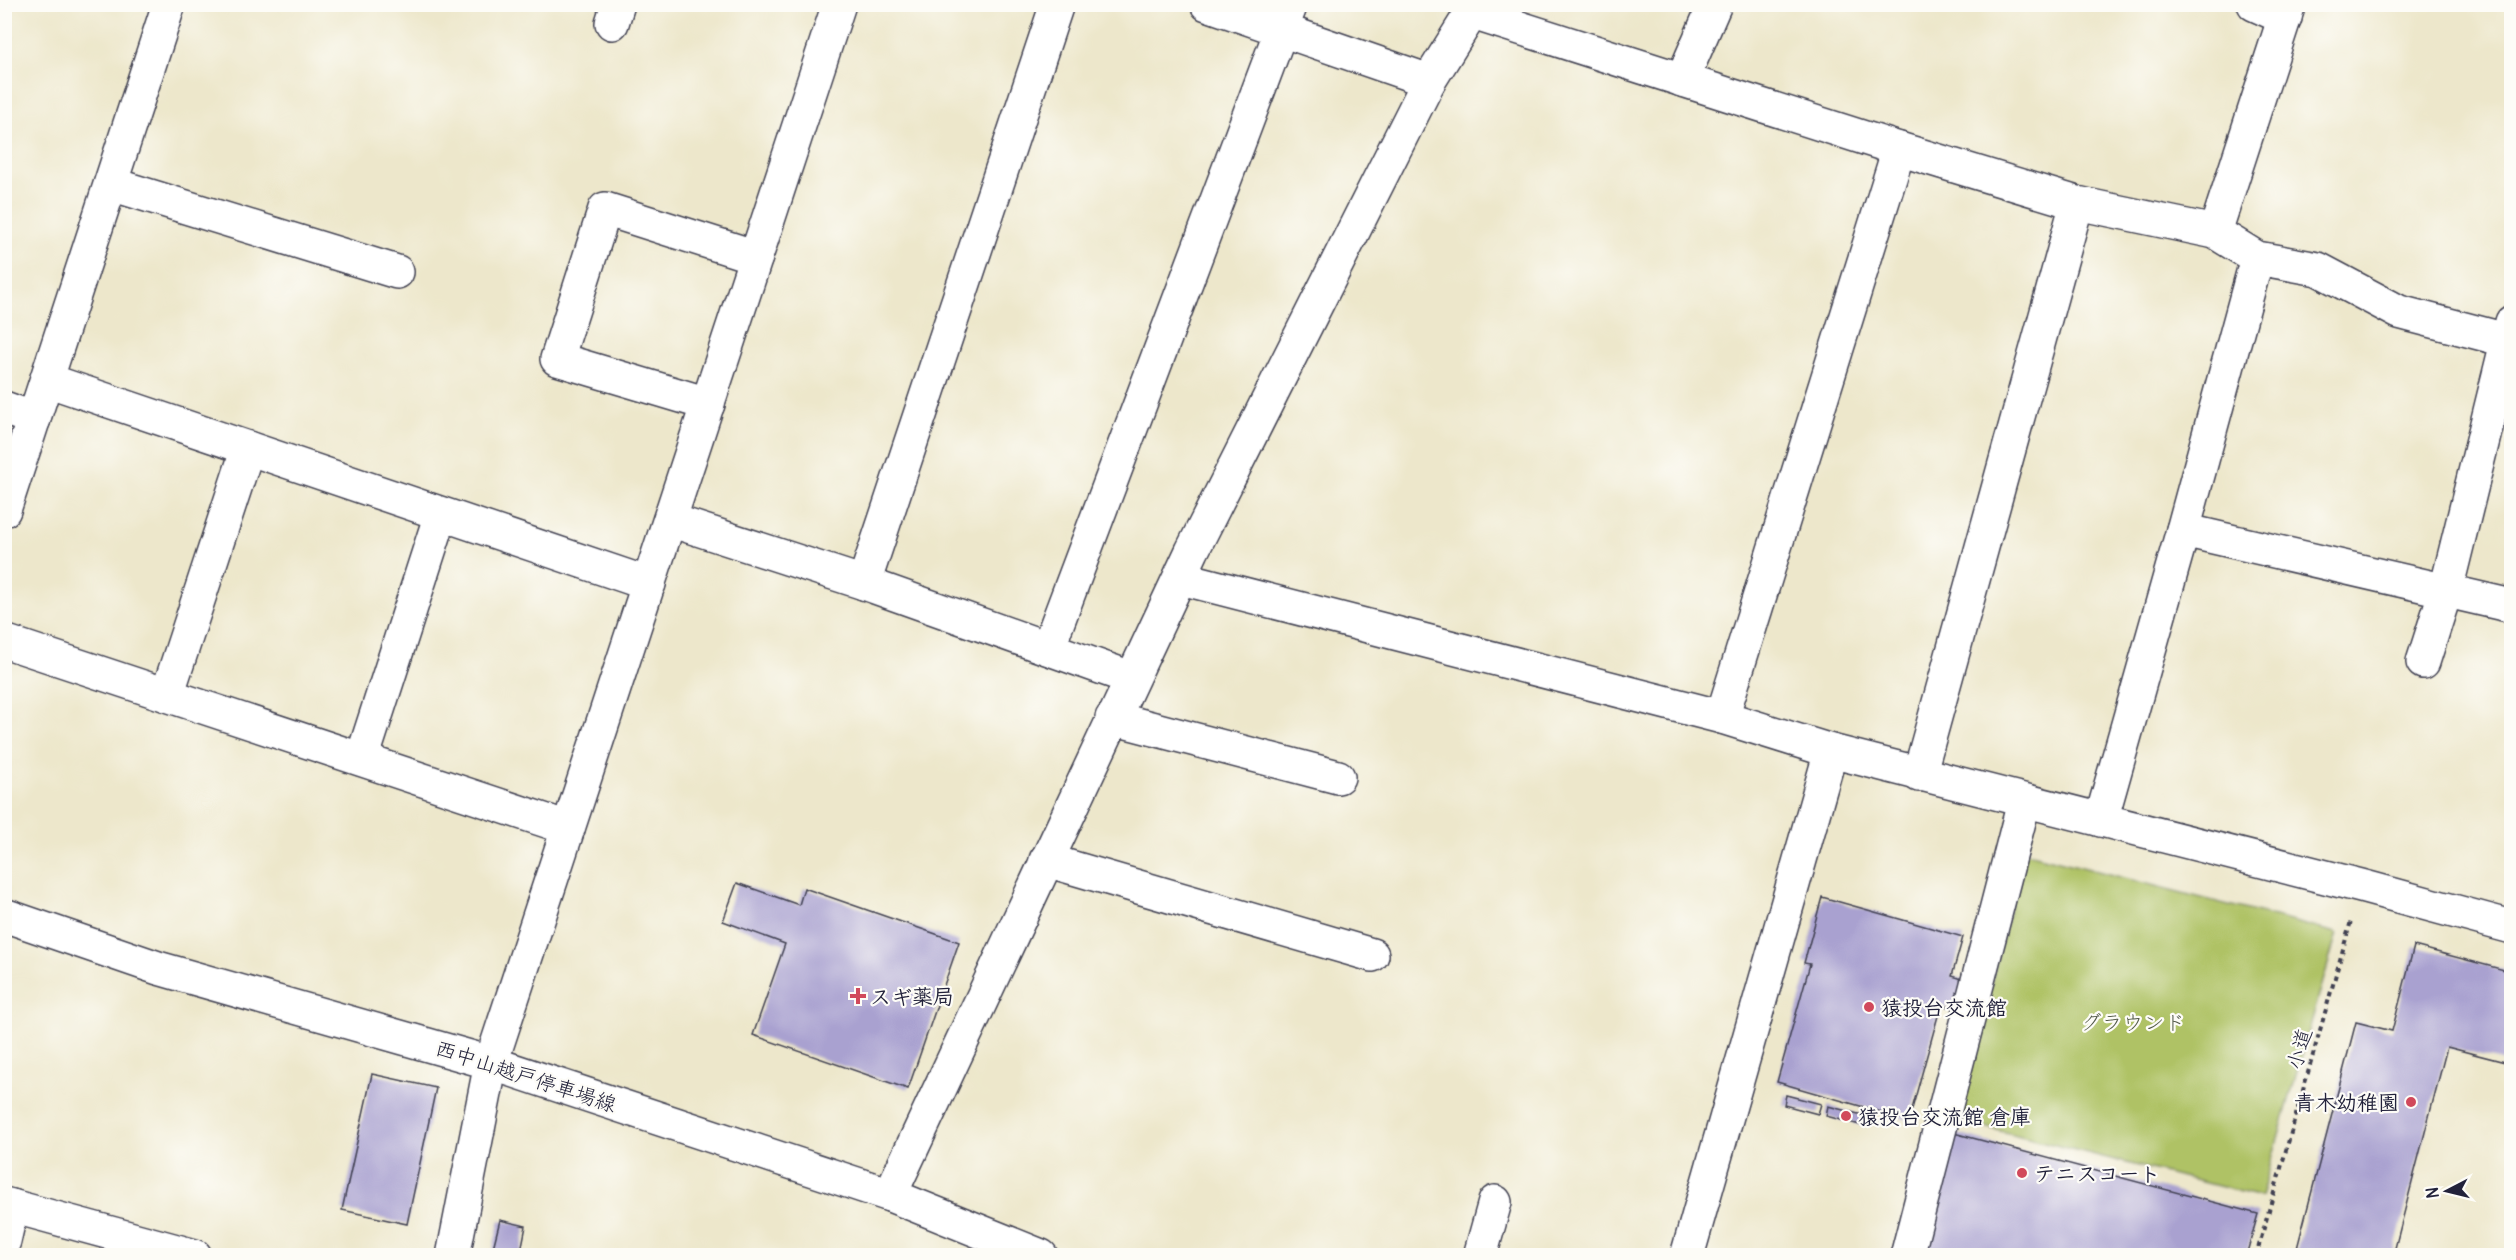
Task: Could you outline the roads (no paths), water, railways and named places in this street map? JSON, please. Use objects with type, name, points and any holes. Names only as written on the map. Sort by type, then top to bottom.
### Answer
[{"type":"street","points":[[453,1256],[491,1063],[839,4]]},
{"type":"street","points":[[864,584],[1057,4]]},
{"type":"street","points":[[1207,4],[1286,17],[1429,81]]},
{"type":"street","points":[[1683,80],[1715,4]]},
{"type":"street","points":[[2216,232],[2287,11],[2254,4]]},
{"type":"street","points":[[4,510],[19,413],[47,380],[111,184],[160,7]]},
{"type":"street","points":[[890,1196],[1192,551],[1429,81],[1475,9],[1683,80],[2077,203],[2216,232],[2256,258],[2318,269],[2399,312],[2509,331],[2446,590],[2423,662]]},
{"type":"street","points":[[1048,648],[1286,17]]},
{"type":"street","points":[[1722,717],[1899,149]]},
{"type":"street","points":[[111,184],[397,272]]},
{"type":"street","points":[[1919,775],[2077,203]]},
{"type":"street","points":[[708,404],[557,360],[605,208],[756,257]]},
{"type":"street","points":[[2101,820],[2183,530],[2256,258]]},
{"type":"street","points":[[47,380],[649,584]]},
{"type":"street","points":[[167,695],[248,448]]},
{"type":"street","points":[[362,759],[441,514]]},
{"type":"street","points":[[670,520],[864,584],[1131,678]]},
{"type":"street","points":[[2183,530],[2511,606]]},
{"type":"street","points":[[1181,578],[1722,717],[1831,752],[2361,886],[2511,927]]},
{"type":"street","points":[[4,641],[568,828]]},
{"type":"street","points":[[1112,718],[1338,777]]},
{"type":"street","points":[[1688,1256],[1831,752]]},
{"type":"street","points":[[1907,1256],[2024,802]]},
{"type":"street","points":[[1046,861],[1372,955]]},
{"type":"street","name":"西中山越戸停車場線","points":[[4,915],[158,968],[491,1063],[890,1196],[1039,1255]]},
{"type":"street","points":[[1480,1256],[1495,1202]]},
{"type":"street","points":[[4,1241],[8,1205],[195,1256]]},
{"type":"place","name":"スギ薬局","points":[[858,996]]},
{"type":"place","name":"猿投台交流館","points":[[1869,1007]]},
{"type":"place","name":"青木幼稚園","points":[[2411,1102]]},
{"type":"place","name":"猿投台交流館 倉庫","points":[[1846,1116]]},
{"type":"place","name":"テニスコート","points":[[2022,1173]]},
{"type":"park label","name":"グラウンド","points":[[2133,1022]]}]
